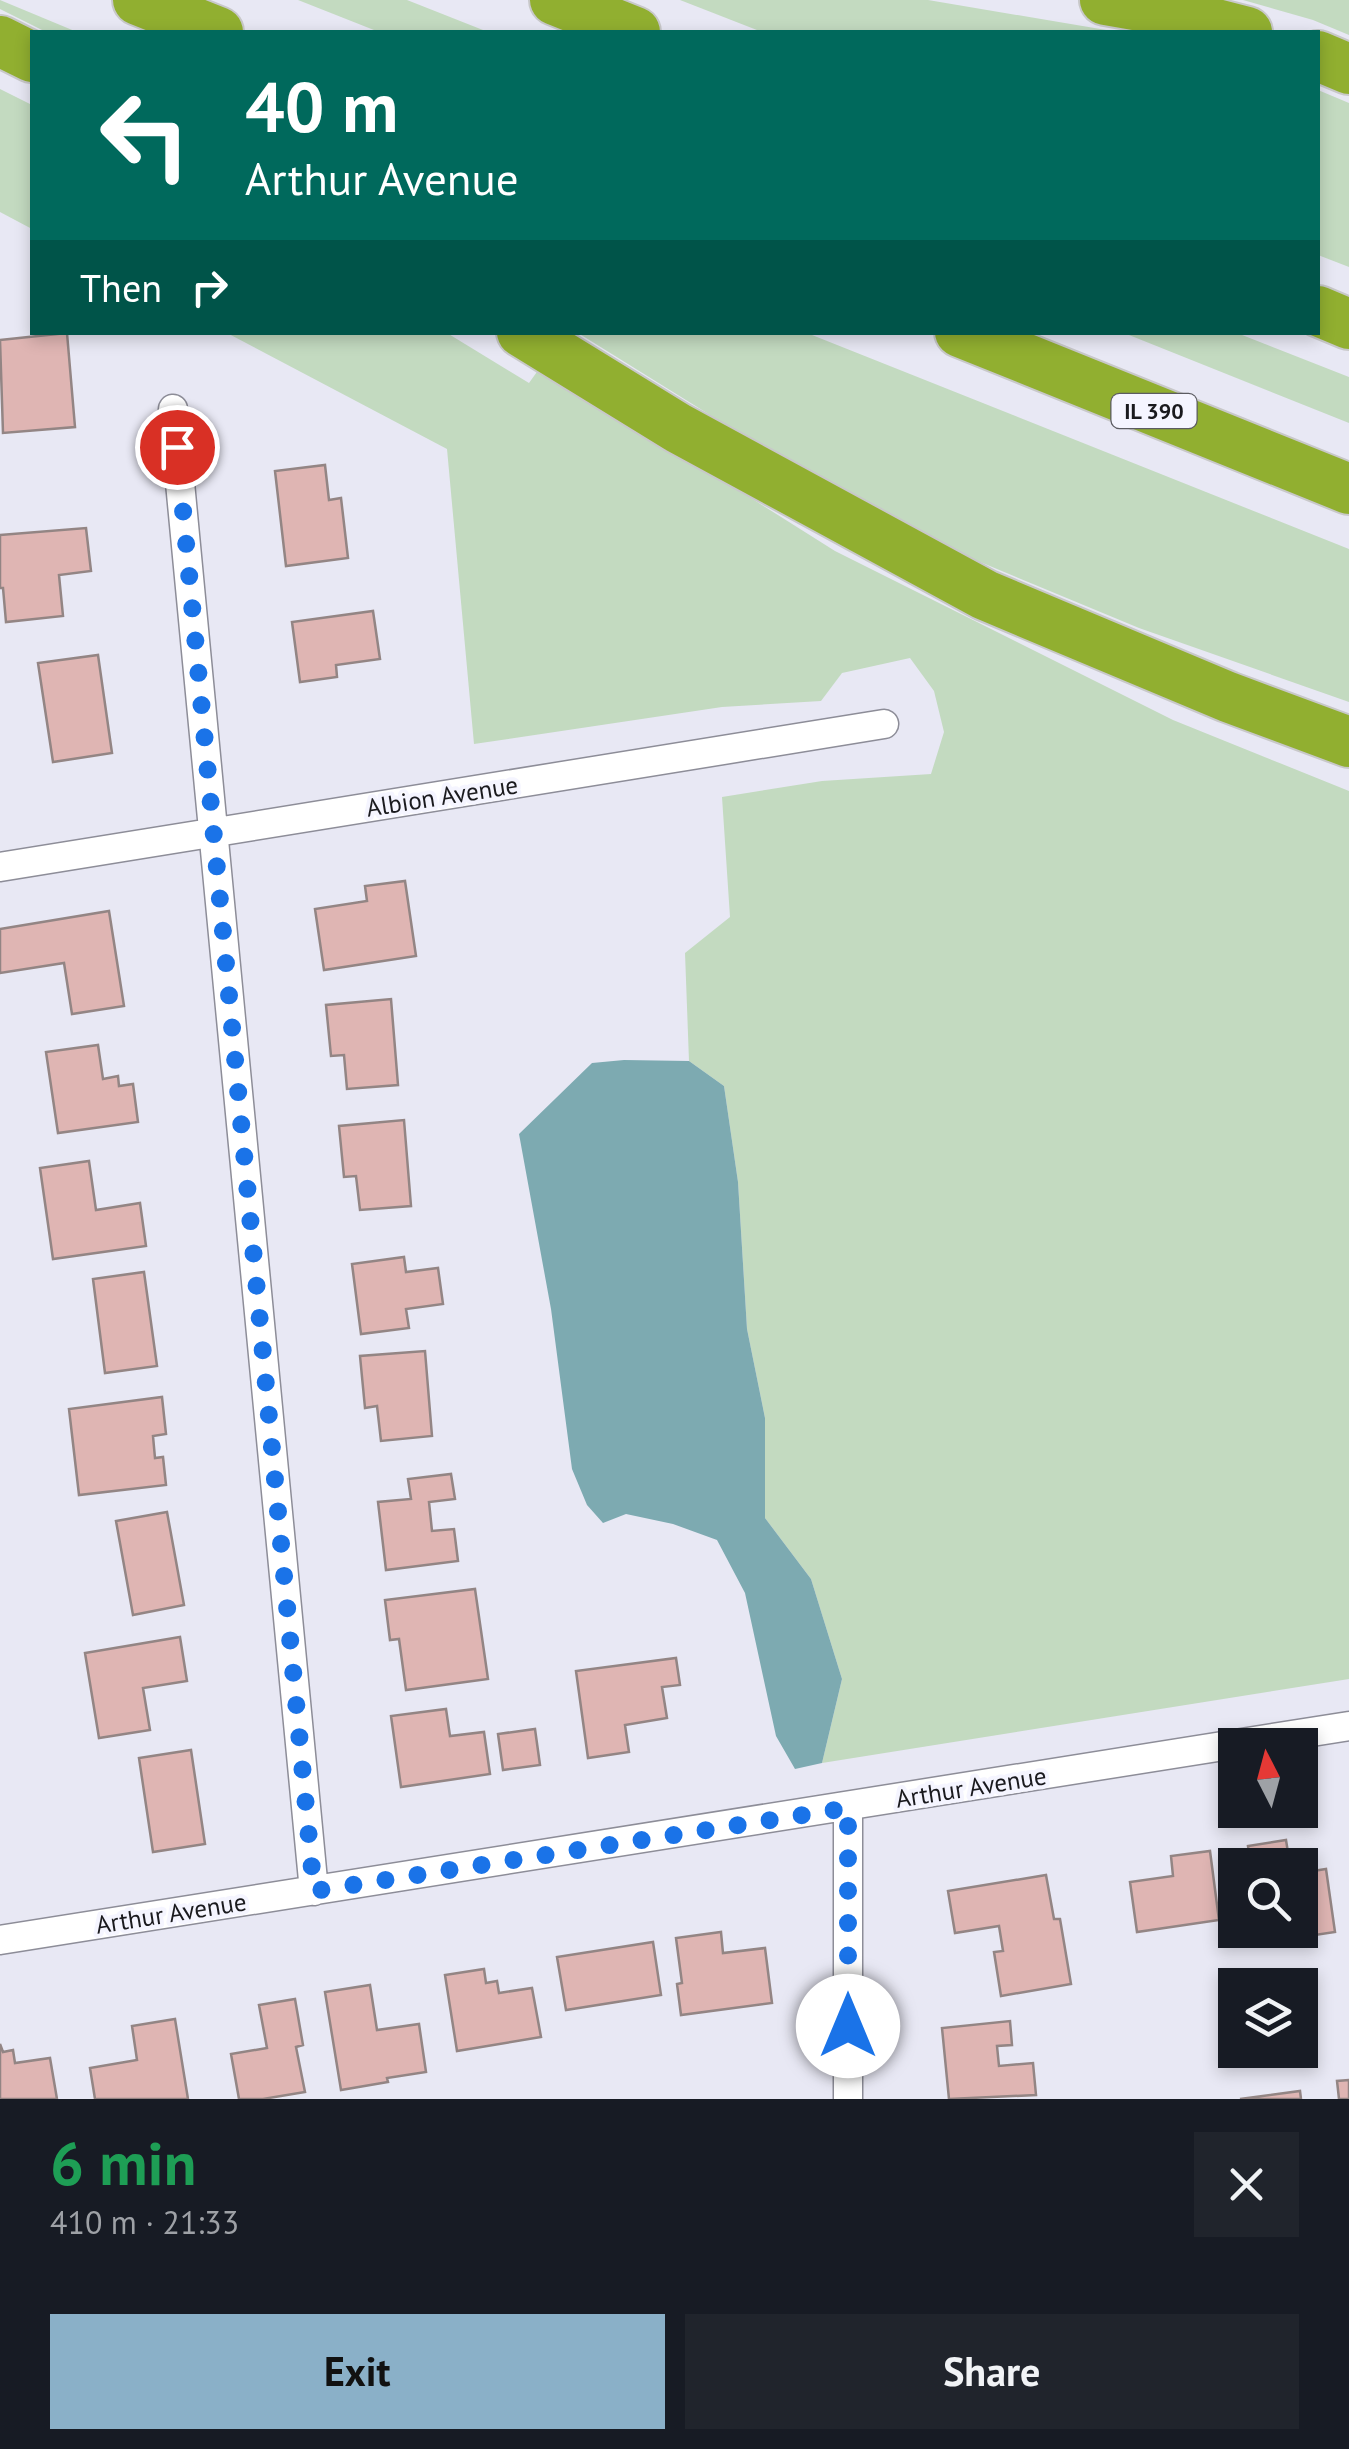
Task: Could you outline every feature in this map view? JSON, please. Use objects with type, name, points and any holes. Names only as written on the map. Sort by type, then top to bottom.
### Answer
[{"type":"highway","points":[[138,0],[213,30]]},
{"type":"highway","points":[[555,0],[630,30]]},
{"type":"highway","points":[[1105,0],[1239,30]]},
{"type":"highway","points":[[0,40],[30,56]]},
{"type":"highway","points":[[1320,57],[1349,69]]},
{"type":"highway","points":[[1320,312],[1349,324]]},
{"type":"highway","points":[[527,335],[678,428],[984,595],[1228,697],[1349,742]]},
{"type":"highway","name":"IL 390","points":[[967,335],[1349,489]]},
{"type":"street","points":[[173,409],[314,1891]]},
{"type":"street","name":"Albion Avenue","points":[[0,867],[884,724]]},
{"type":"street","name":"Arthur Avenue","points":[[0,1940],[1349,1726]]},
{"type":"street","points":[[848,1808],[848,2099]]},
{"type":"green space","points":[[0,0],[72,30],[42,30],[0,9]]},
{"type":"green space","points":[[298,0],[407,0],[483,30],[374,30]]},
{"type":"green space","points":[[680,0],[928,0],[1106,30],[757,30]]},
{"type":"green space","points":[[1243,0],[1349,0],[1349,35],[1313,20]]},
{"type":"green space","points":[[0,89],[30,104],[30,228],[0,212]]},
{"type":"green space","points":[[1320,91],[1349,103],[1349,267],[1320,256]]},
{"type":"green space","points":[[231,335],[450,335],[529,383],[539,369],[594,399],[835,551],[1173,720],[1349,791],[1349,1679],[822,1763],[842,1679],[811,1579],[765,1518],[765,1418],[747,1329],[738,1182],[724,1086],[689,1061],[685,953],[730,917],[722,797],[822,781],[931,774],[944,732],[934,691],[910,658],[842,673],[821,701],[722,707],[474,744],[447,449]]},
{"type":"green space","points":[[581,335],[812,335],[1349,549],[1349,702],[1139,628],[920,537],[781,459]]},
{"type":"green space","points":[[1129,335],[1242,335],[1349,377],[1349,423]]},
{"type":"water","points":[[689,1061],[724,1086],[738,1182],[747,1329],[765,1418],[765,1518],[811,1579],[842,1679],[822,1763],[795,1769],[776,1736],[745,1593],[717,1540],[673,1524],[626,1514],[603,1523],[587,1505],[572,1469],[551,1309],[519,1134],[592,1063]]},
{"type":"building","points":[[67,335],[75,427],[3,433],[0,340]]},
{"type":"building","points":[[325,465],[329,500],[341,498],[348,558],[286,566],[275,471]]},
{"type":"building","points":[[86,528],[91,571],[59,575],[63,616],[6,622],[0,588],[0,535]]},
{"type":"building","points":[[373,611],[380,659],[336,665],[337,677],[300,682],[292,622]]},
{"type":"building","points":[[98,655],[112,753],[53,762],[38,663]]},
{"type":"building","points":[[405,881],[416,956],[324,970],[315,909],[367,901],[365,886]]},
{"type":"building","points":[[109,911],[124,1006],[72,1014],[64,963],[0,973],[0,929]]},
{"type":"building","points":[[391,999],[398,1085],[347,1089],[344,1055],[331,1056],[326,1005]]},
{"type":"building","points":[[98,1045],[103,1079],[118,1076],[119,1086],[133,1084],[138,1122],[58,1133],[46,1052]]},
{"type":"building","points":[[404,1120],[411,1206],[360,1210],[356,1176],[344,1177],[339,1126]]},
{"type":"building","points":[[89,1161],[96,1210],[140,1203],[146,1246],[53,1259],[40,1168]]},
{"type":"building","points":[[404,1257],[406,1272],[438,1268],[443,1304],[406,1309],[409,1328],[361,1334],[352,1264]]},
{"type":"building","points":[[144,1272],[157,1366],[105,1373],[93,1279]]},
{"type":"building","points":[[425,1351],[432,1436],[381,1441],[377,1406],[365,1408],[360,1356]]},
{"type":"building","points":[[162,1397],[166,1434],[153,1436],[155,1458],[163,1457],[166,1485],[79,1495],[69,1409]]},
{"type":"building","points":[[451,1474],[455,1499],[429,1502],[432,1531],[454,1529],[458,1561],[386,1570],[378,1502],[411,1499],[408,1479]]},
{"type":"building","points":[[167,1512],[184,1605],[133,1615],[116,1521]]},
{"type":"building","points":[[475,1589],[488,1679],[406,1690],[399,1639],[390,1640],[385,1600]]},
{"type":"building","points":[[180,1637],[187,1681],[143,1688],[150,1730],[99,1738],[85,1653]]},
{"type":"building","points":[[676,1658],[680,1685],[662,1687],[667,1718],[625,1725],[629,1752],[588,1758],[576,1671]]},
{"type":"building","points":[[446,1709],[450,1736],[484,1732],[490,1774],[401,1787],[391,1716]]},
{"type":"building","points":[[535,1729],[540,1765],[503,1770],[498,1734]]},
{"type":"building","points":[[191,1750],[205,1844],[153,1852],[139,1758]]},
{"type":"building","points":[[1286,1840],[1287,1848],[1248,1848]]},
{"type":"building","points":[[1210,1851],[1218,1920],[1137,1932],[1130,1882],[1173,1876],[1171,1856]]},
{"type":"building","points":[[1326,1869],[1335,1932],[1318,1935],[1318,1870]]},
{"type":"building","points":[[1046,1875],[1054,1919],[1060,1919],[1071,1984],[1001,1996],[994,1952],[1003,1951],[999,1926],[955,1933],[948,1891]]},
{"type":"building","points":[[721,1932],[723,1953],[765,1948],[772,2003],[681,2015],[677,1984],[682,1983],[676,1938]]},
{"type":"building","points":[[653,1942],[661,1995],[566,2010],[557,1957]]},
{"type":"building","points":[[484,1969],[486,1983],[497,1981],[499,1993],[532,1988],[541,2037],[457,2051],[445,1975]]},
{"type":"building","points":[[370,1985],[377,2030],[419,2024],[426,2072],[341,2090],[325,1992]]},
{"type":"building","points":[[295,1999],[303,2045],[296,2047],[305,2092],[239,2099],[231,2054],[267,2048],[259,2005]]},
{"type":"building","points":[[175,2019],[188,2099],[95,2099],[90,2068],[137,2060],[132,2026]]},
{"type":"building","points":[[1010,2021],[1012,2045],[997,2046],[999,2066],[1033,2063],[1036,2095],[949,2099],[942,2028]]},
{"type":"building","points":[[0,2044],[3,2052],[13,2050],[15,2063],[50,2058],[57,2099],[0,2099]]},
{"type":"building","points":[[1349,2080],[1349,2099],[1339,2099],[1337,2081]]},
{"type":"building","points":[[1300,2091],[1301,2099],[1240,2099]]},
{"type":"route","points":[[177,447],[314,1891],[848,1808],[848,2026]]}]
